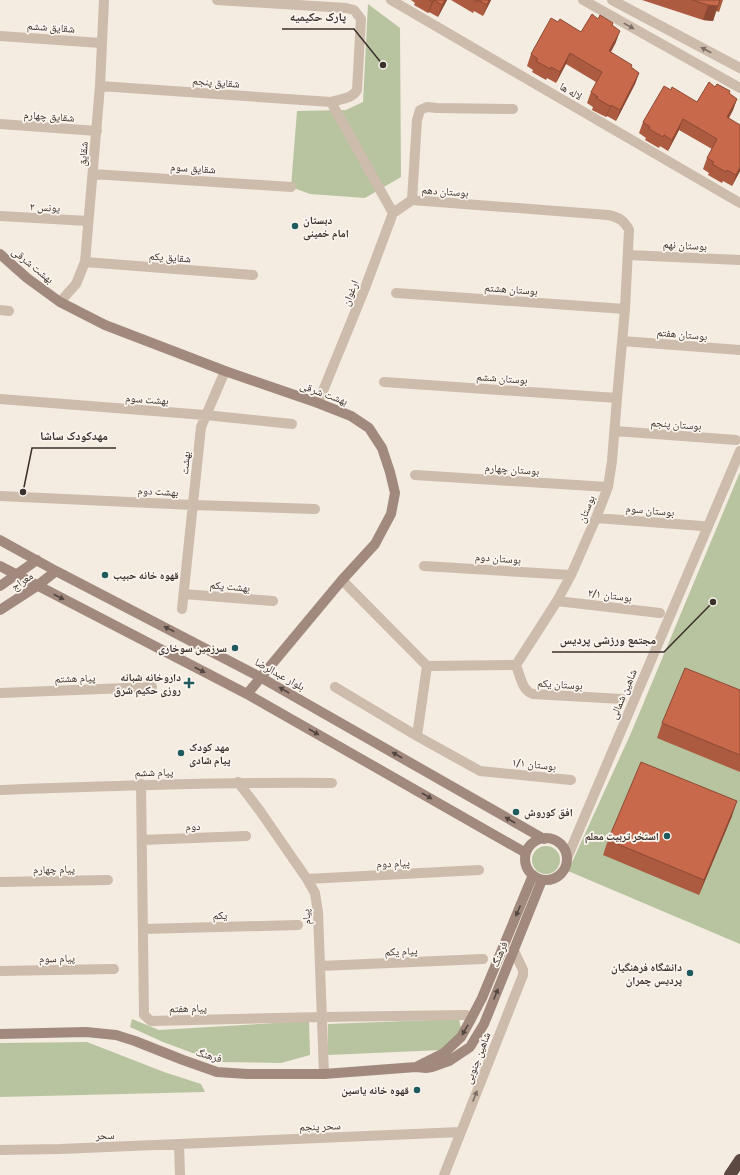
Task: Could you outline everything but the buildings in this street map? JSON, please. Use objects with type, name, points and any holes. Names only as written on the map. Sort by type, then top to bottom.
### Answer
[{"type":"highway","points":[[730,1175],[740,1160]]},
{"type":"main road","name":"بهشت شرقی","points":[[0,254],[27,278],[60,302],[105,324],[225,371],[351,416],[369,428],[382,448],[395,493],[391,514],[375,544],[342,580],[247,694]]},
{"type":"main road","name":"بلوار عبدالرضا","points":[[0,540],[56,571],[260,677],[544,839]]},
{"type":"main road","name":"معراج","points":[[0,586],[37,560]]},
{"type":"main road","points":[[0,566],[247,694],[526,853]]},
{"type":"main road","name":"معراج","points":[[0,610],[37,586],[56,571]]},
{"type":"main road","points":[[544,839],[557,841],[566,852],[567,858],[564,872],[559,876],[548,880],[542,880],[533,875],[526,865],[525,859],[526,853],[533,843],[544,839]]},
{"type":"main road","name":"فرهنگ","points":[[421,1068],[444,1053],[461,1037],[482,998],[533,875]]},
{"type":"main road","name":"فرهنگ","points":[[0,1034],[86,1032],[116,1035],[218,1072],[248,1074],[324,1074],[432,1067],[449,1061],[470,1047],[484,1024],[542,880]]},
{"type":"street","name":"شقایق","points":[[60,302],[76,284],[85,262],[100,86],[104,0]]},
{"type":"street","points":[[217,0],[346,8],[354,10],[360,19],[357,90],[353,95],[331,102],[394,213],[412,200]]},
{"type":"street","name":"لاله ها","points":[[391,0],[740,203]]},
{"type":"street","points":[[583,0],[606,13],[736,85],[740,68],[613,0],[606,13]]},
{"type":"street","name":"شقایق ششم","points":[[0,36],[101,43]]},
{"type":"street","name":"شقایق پنجم","points":[[100,86],[331,102]]},
{"type":"street","name":"بوستان دهم","points":[[513,109],[427,107],[420,110],[417,120],[412,200],[608,215],[615,217],[626,224],[629,230],[628,255]]},
{"type":"street","name":"شقایق چهارم","points":[[0,124],[96,131]]},
{"type":"street","name":"شقایق سوم","points":[[93,174],[291,187]]},
{"type":"street","name":"ارغوان","points":[[318,403],[394,213]]},
{"type":"street","name":"یونس ۲","points":[[0,216],[88,221]]},
{"type":"street","name":"بوستان نهم","points":[[628,255],[740,260]]},
{"type":"street","name":"بوستان","points":[[516,664],[557,601],[571,575],[608,487],[618,398],[628,255]]},
{"type":"street","name":"شقایق یکم","points":[[85,262],[253,275]]},
{"type":"street","name":"بوستان هشتم","points":[[396,292],[625,309]]},
{"type":"street","name":"بوستان هفتم","points":[[622,341],[740,350]]},
{"type":"street","name":"بهشت","points":[[182,609],[201,427],[225,371]]},
{"type":"street","name":"بوستان ششم","points":[[384,382],[618,398]]},
{"type":"street","name":"بهشت سوم","points":[[0,399],[205,415],[292,424]]},
{"type":"street","name":"بوستان پنجم","points":[[615,431],[736,440]]},
{"type":"street","name":"شاهین شمالی","points":[[567,858],[740,451]]},
{"type":"street","name":"بوستان چهارم","points":[[415,475],[608,487]]},
{"type":"street","name":"بهشت دوم","points":[[0,496],[315,509]]},
{"type":"street","name":"بوستان سوم","points":[[596,518],[702,526]]},
{"type":"street","name":"بوستان دوم","points":[[424,566],[571,575]]},
{"type":"street","points":[[342,580],[427,666],[516,664]]},
{"type":"street","name":"بهشت یکم","points":[[184,594],[273,601]]},
{"type":"street","name":"بوستان ۲/۱","points":[[557,601],[660,613]]},
{"type":"street","name":"بوستان یکم","points":[[516,664],[525,689],[528,693],[622,700]]},
{"type":"street","points":[[417,736],[427,666]]},
{"type":"street","name":"پیام هشتم","points":[[0,693],[152,687]]},
{"type":"street","name":"بوستان ۱/۱","points":[[335,687],[417,736],[480,771],[571,780]]},
{"type":"street","name":"پیام ششم","points":[[0,790],[141,784],[238,782],[332,783]]},
{"type":"street","name":"پیام","points":[[238,782],[260,811],[315,893],[318,912],[324,1074]]},
{"type":"street","name":"پیام هفتم","points":[[141,784],[144,1015],[151,1021],[466,1015]]},
{"type":"street","name":"دوم","points":[[142,840],[246,836]]},
{"type":"street","name":"پیام دوم","points":[[307,880],[479,870]]},
{"type":"street","name":"پیام چهارم","points":[[0,882],[108,880]]},
{"type":"street","name":"یکم","points":[[143,930],[298,925]]},
{"type":"street","name":"شاهین جنوبی","points":[[444,1175],[523,975],[523,970],[514,951]]},
{"type":"street","name":"پیام یکم","points":[[320,966],[482,959]]},
{"type":"street","name":"پیام سوم","points":[[0,971],[114,969]]},
{"type":"street","name":"سحر پنجم","points":[[179,1144],[461,1132]]},
{"type":"street","points":[[179,1144],[180,1175]]},
{"type":"street","name":"سحر","points":[[0,1150],[179,1144]]},
{"type":"green space","points":[[368,4],[400,28],[401,177],[365,198],[310,194],[291,187],[297,111],[346,110],[363,102]]},
{"type":"green space","points":[[740,472],[740,944],[568,871],[631,733]]},
{"type":"green space","points":[[546,846],[556,850],[560,860],[556,870],[546,874],[536,870],[532,860],[536,850]]},
{"type":"green space","points":[[132,1019],[159,1030],[309,1021],[310,1055],[281,1063],[217,1062],[163,1042],[130,1027]]},
{"type":"green space","points":[[459,1019],[461,1029],[455,1039],[442,1050],[328,1055],[328,1024]]},
{"type":"green space","points":[[87,1042],[164,1072],[201,1084],[205,1092],[0,1097],[0,1043]]},
{"type":"place","name":"پارک حکیمیه","points":[[383,65]]},
{"type":"place","name":"دبستان امام خمینی","points":[[295,226]]},
{"type":"place","name":"مهدکودک ساشا","points":[[23,492]]},
{"type":"place","name":"قهوه خانه حبیب","points":[[105,575]]},
{"type":"place","name":"مجتمع ورزشی پردیس","points":[[713,602]]},
{"type":"place","name":"سرزمین سوخاری","points":[[235,648]]},
{"type":"place","name":"داروخانه شبانه روزی حکیم شرق","points":[[189,683]]},
{"type":"place","name":"مهد کودک پیام شادی","points":[[181,753]]},
{"type":"place","name":"افق کوروش","points":[[516,812]]},
{"type":"place","name":"استخر تربیت معلم","points":[[667,836]]},
{"type":"place","name":"دانشگاه فرهنگیان پردیس چمران","points":[[690,973]]},
{"type":"place","name":"قهوه خانه یاسین","points":[[417,1090]]}]
